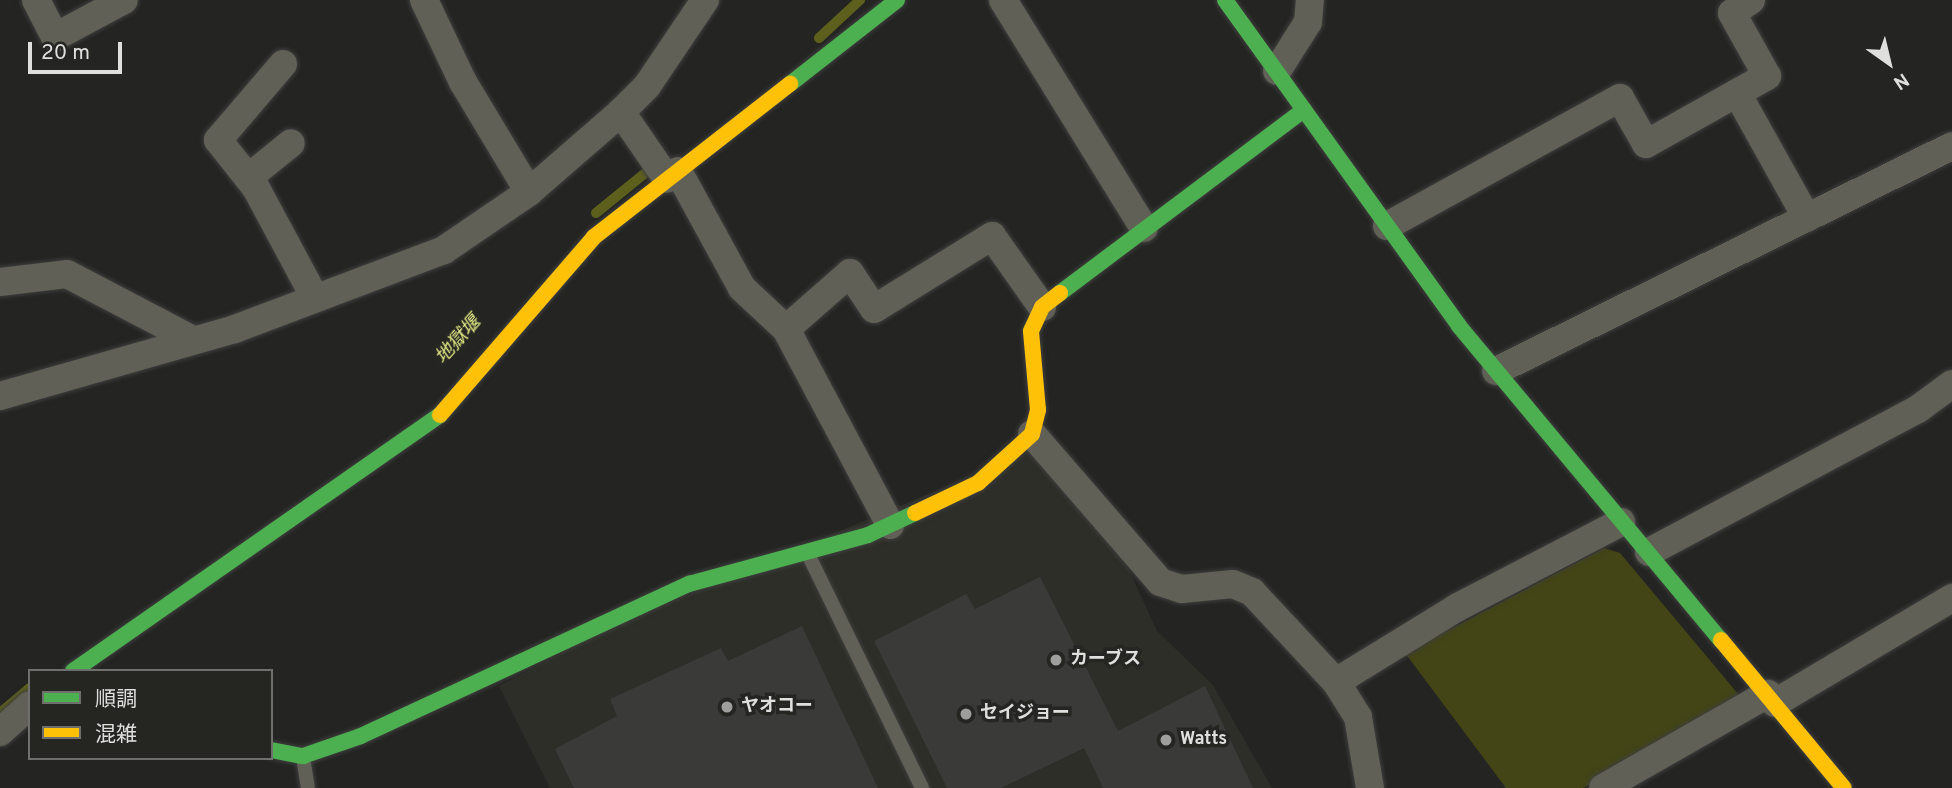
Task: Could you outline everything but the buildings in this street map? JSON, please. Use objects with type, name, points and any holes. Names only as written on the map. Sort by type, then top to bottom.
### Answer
[{"type":"street","points":[[36,0],[55,37],[124,0]]},
{"type":"street","points":[[424,0],[463,82],[529,192]]},
{"type":"street","points":[[0,396],[192,340],[444,250],[529,192],[621,112],[647,86],[705,0]]},
{"type":"street","points":[[76,669],[429,428],[594,237],[673,175],[793,88],[897,0]]},
{"type":"street","points":[[1003,0],[1144,228]]},
{"type":"street","points":[[1225,0],[1387,226],[1496,371],[1772,698],[1844,788]]},
{"type":"street","points":[[1277,71],[1308,22],[1310,0]]},
{"type":"street","points":[[1387,226],[1620,98],[1646,144],[1767,76],[1732,13],[1751,0]]},
{"type":"street","points":[[283,64],[218,140],[248,177],[315,298]]},
{"type":"street","points":[[1737,93],[1807,218]]},
{"type":"street","points":[[273,750],[303,756],[550,653],[629,608],[689,584],[808,554],[890,525],[978,483],[1032,433],[1038,410],[1031,331],[1042,307],[1304,110]]},
{"type":"street","points":[[621,112],[673,175],[742,288],[786,329],[890,525]]},
{"type":"street","points":[[248,177],[291,143]]},
{"type":"street","points":[[1496,371],[1952,146]]},
{"type":"street","points":[[786,329],[850,273],[874,309],[992,236],[1042,307]]},
{"type":"street","points":[[0,282],[67,274],[192,340]]},
{"type":"street","points":[[1649,552],[1918,409],[1952,384]]},
{"type":"street","points":[[1032,433],[1160,582],[1182,589],[1233,584],[1252,592],[1336,682],[1358,717],[1370,788]]},
{"type":"street","points":[[1336,682],[1458,607],[1621,522]]},
{"type":"street","points":[[1603,788],[1952,598]]},
{"type":"street","points":[[0,732],[28,707]]},
{"type":"lane","points":[[808,554],[922,788]]},
{"type":"lane","points":[[303,756],[308,788]]},
{"type":"shaded area","points":[[1034,450],[1125,561],[1157,631],[1213,685],[1272,788],[550,788],[499,686],[624,621]]},
{"type":"shaded area","points":[[1604,548],[1620,553],[1739,695],[1583,788],[1506,788],[1405,653]]},
{"type":"waterway","name":"地獄堰","points":[[819,38],[860,0]]},
{"type":"waterway","name":"地獄堰","points":[[596,213],[655,165]]},
{"type":"waterway","name":"地獄堰","points":[[0,713],[28,690]]},
{"type":"traffic: fast","points":[[790,84],[897,0]]},
{"type":"traffic: fast","points":[[1225,0],[1459,326],[1721,640]]},
{"type":"traffic: fast","points":[[1060,293],[1304,110]]},
{"type":"traffic: fast","points":[[76,669],[440,415]]},
{"type":"traffic: fast","points":[[273,750],[303,756],[361,736],[689,584],[868,535],[915,513]]},
{"type":"traffic: slow","points":[[440,415],[594,237],[790,84]]},
{"type":"traffic: slow","points":[[915,513],[978,483],[1032,434],[1038,410],[1031,331],[1042,307],[1060,293]]},
{"type":"traffic: slow","points":[[1721,640],[1844,788]]},
{"type":"place","name":"カーブス","points":[[1056,660]]},
{"type":"place","name":"ヤオコー","points":[[727,707]]},
{"type":"place","name":"セイジョー","points":[[966,714]]},
{"type":"place","name":"Watts","points":[[1166,740]]}]
